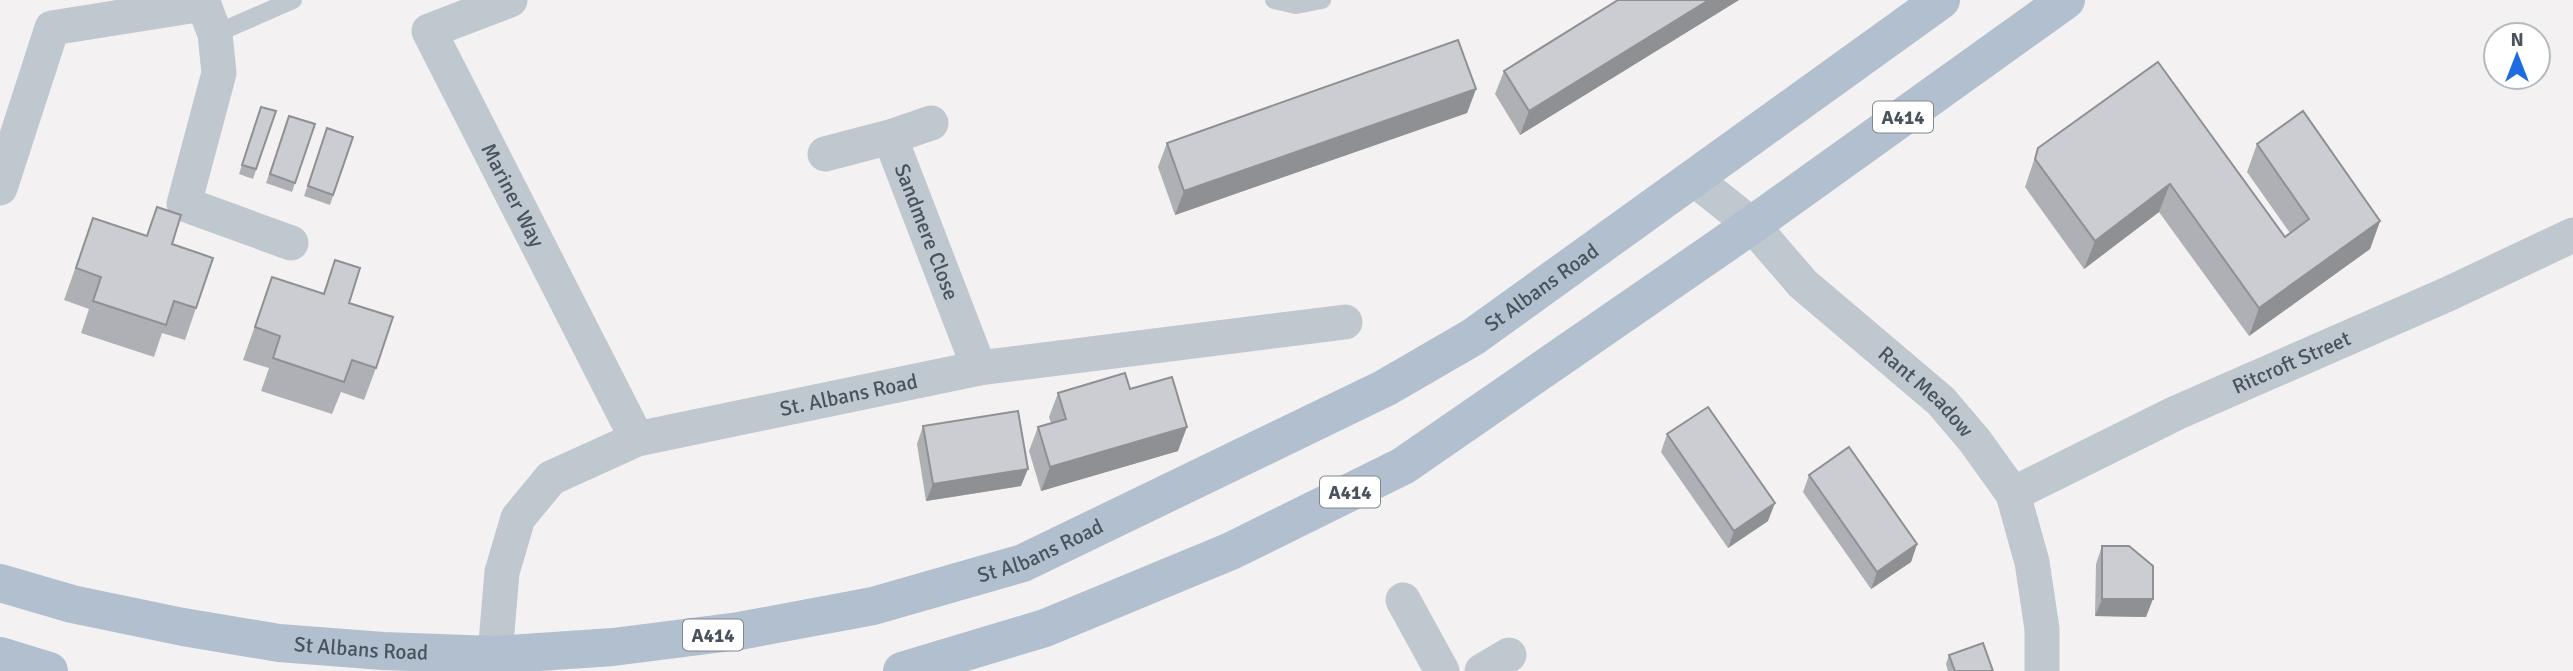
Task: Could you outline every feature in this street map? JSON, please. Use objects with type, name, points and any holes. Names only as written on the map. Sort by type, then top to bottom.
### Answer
[{"type":"main road","name":"St Albans Road","points":[[0,583],[72,604],[183,628],[279,643],[383,651],[495,654],[613,647],[739,631],[873,606],[1023,563],[1385,388],[1473,337],[1941,0]]},
{"type":"main road","name":"A414","points":[[902,671],[1045,628],[1231,551],[1403,466],[1752,225],[2066,0]]},
{"type":"main road","points":[[0,656],[49,671]]},
{"type":"street","name":"Mariner Way","points":[[510,0],[429,31],[637,439]]},
{"type":"street","points":[[0,188],[52,28],[207,13],[219,73],[184,204],[291,243]]},
{"type":"street","name":"Sandmere Close","points":[[931,123],[890,137],[979,368]]},
{"type":"street","points":[[825,154],[890,137]]},
{"type":"street","name":"Rant Meadow","points":[[1693,177],[1752,225],[1803,284],[1941,401],[1975,441],[2013,494],[2032,562],[2042,629],[2042,671]]},
{"type":"street","name":"Ritcroft Street","points":[[2013,494],[2176,413],[2448,294],[2573,234]]},
{"type":"street","name":"St. Albans Road","points":[[495,654],[502,572],[518,518],[551,478],[637,439],[979,368],[1345,322]]},
{"type":"street","points":[[1402,600],[1442,671]]},
{"type":"lane","points":[[207,13],[293,0]]},
{"type":"lane","points":[[1274,0],[1296,5],[1322,0]]},
{"type":"building","points":[[1618,0],[1709,0],[1529,111],[1504,71]]},
{"type":"building","points":[[1458,40],[1476,89],[1184,191],[1167,143]]},
{"type":"building","points":[[2158,62],[2285,237],[2309,219],[2257,144],[2303,111],[2380,221],[2259,308],[2170,184],[2095,241],[2035,159],[2038,148]]},
{"type":"building","points":[[261,107],[276,111],[256,169],[242,165]]},
{"type":"building","points":[[289,116],[315,124],[295,183],[270,174]]},
{"type":"building","points":[[327,128],[353,137],[333,195],[308,186]]},
{"type":"building","points":[[157,207],[181,215],[172,244],[213,258],[196,308],[174,301],[166,325],[93,301],[101,277],[76,268],[93,218],[147,236]]},
{"type":"building","points":[[335,260],[360,268],[349,303],[393,317],[376,368],[352,360],[344,382],[273,358],[280,336],[255,327],[272,277],[324,294]]},
{"type":"building","points":[[1125,373],[1130,389],[1172,377],[1187,427],[1050,467],[1038,427],[1066,419],[1058,393]]},
{"type":"building","points":[[1708,407],[1775,503],[1734,531],[1667,434]]},
{"type":"building","points":[[1018,411],[1028,469],[933,484],[923,426]]},
{"type":"building","points":[[1849,447],[1917,544],[1877,572],[1809,475]]},
{"type":"building","points":[[2102,546],[2129,546],[2153,566],[2153,599],[2102,599]]},
{"type":"building","points":[[1983,643],[1993,671],[1955,671],[1949,655]]}]
